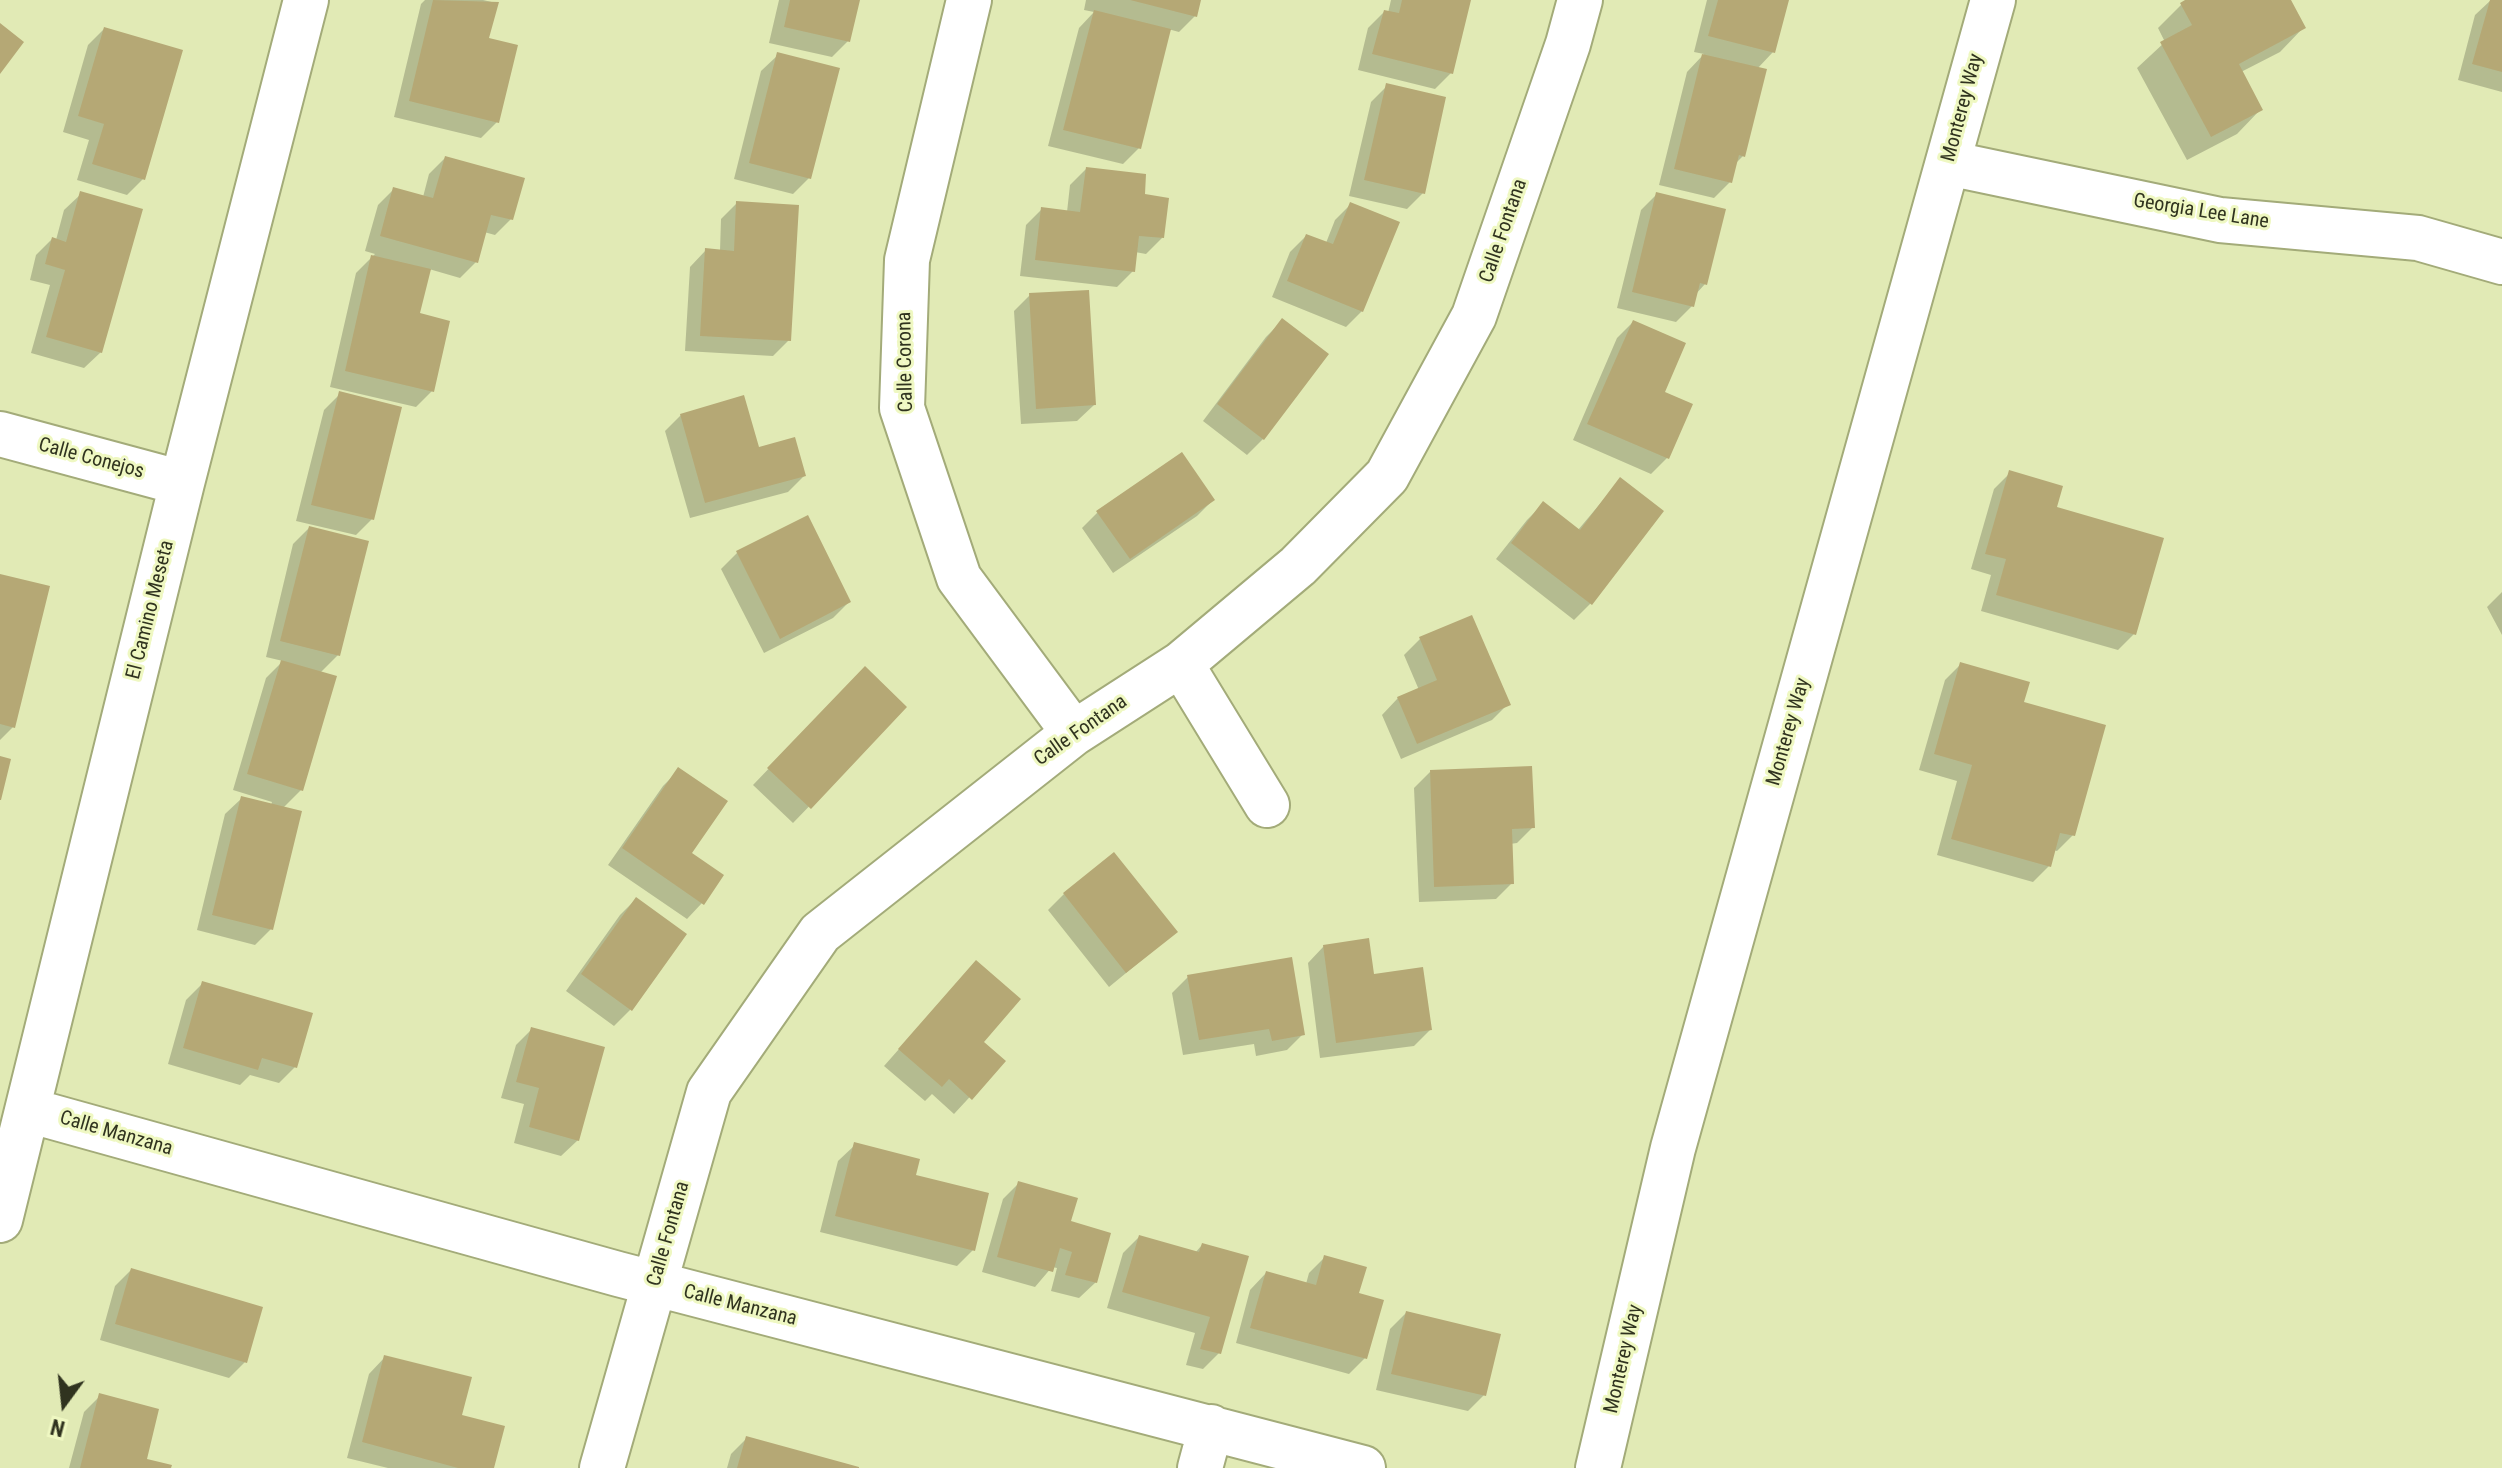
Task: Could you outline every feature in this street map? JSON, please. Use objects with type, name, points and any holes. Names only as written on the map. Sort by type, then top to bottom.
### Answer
[{"type":"street","name":"El Camino Meseta","points":[[0,1220],[182,483],[306,0]]},
{"type":"street","name":"Calle Corona","points":[[969,0],[907,260],[902,408],[959,578],[1074,733]]},
{"type":"street","name":"Calle Fontana","points":[[602,1468],[709,1092],[820,933],[1074,733],[1181,664],[1298,566],[1387,476],[1474,316],[1568,44],[1580,0]]},
{"type":"street","name":"Monterey Way","points":[[1598,1468],[1673,1148],[1993,0]]},
{"type":"street","name":"Georgia Lee Lane","points":[[1948,163],[2220,220],[2418,238],[2502,262]]},
{"type":"street","name":"Calle Conejos","points":[[0,434],[182,483]]},
{"type":"street","points":[[1181,664],[1267,805]]},
{"type":"street","name":"Calle Manzana","points":[[28,1110],[654,1284],[1363,1468]]},
{"type":"street","points":[[1200,1468],[1211,1427]]},
{"type":"building","points":[[433,0],[499,2],[489,38],[518,45],[499,123],[409,101]]},
{"type":"building","points":[[790,0],[860,0],[850,42],[784,27]]},
{"type":"building","points":[[1130,0],[1201,0],[1197,17]]},
{"type":"building","points":[[1402,0],[1471,0],[1453,74],[1372,54],[1384,10],[1399,13]]},
{"type":"building","points":[[1718,0],[1789,0],[1775,53],[1708,36]]},
{"type":"building","points":[[2185,0],[2291,0],[2306,28],[2239,64],[2263,110],[2211,137],[2160,42],[2192,25],[2180,3]]},
{"type":"building","points":[[2490,0],[2502,0],[2502,72],[2472,64]]},
{"type":"building","points":[[1094,10],[1171,29],[1141,149],[1063,130]]},
{"type":"building","points":[[0,23],[24,42],[0,74]]},
{"type":"building","points":[[104,27],[183,50],[145,180],[92,164],[104,124],[78,116]]},
{"type":"building","points":[[777,52],[840,68],[811,179],[749,163]]},
{"type":"building","points":[[1702,54],[1767,69],[1745,157],[1739,155],[1732,183],[1674,169]]},
{"type":"building","points":[[1386,83],[1446,97],[1425,194],[1364,180]]},
{"type":"building","points":[[445,156],[525,178],[513,220],[491,215],[478,263],[380,236],[393,187],[433,198]]},
{"type":"building","points":[[1086,167],[1146,174],[1145,194],[1169,198],[1164,238],[1139,236],[1135,272],[1035,260],[1041,207],[1080,212]]},
{"type":"building","points":[[80,191],[143,209],[102,353],[46,337],[65,270],[45,264],[52,237],[66,242]]},
{"type":"building","points":[[1656,192],[1726,209],[1707,285],[1700,283],[1694,307],[1632,292]]},
{"type":"building","points":[[736,201],[799,205],[791,341],[700,336],[705,248],[734,251]]},
{"type":"building","points":[[1350,202],[1400,222],[1363,312],[1287,281],[1306,234],[1333,244]]},
{"type":"building","points":[[371,255],[431,269],[420,313],[450,321],[434,392],[345,371]]},
{"type":"building","points":[[1089,290],[1096,405],[1036,409],[1029,293]]},
{"type":"building","points":[[1282,318],[1329,354],[1264,440],[1217,404]]},
{"type":"building","points":[[1633,320],[1686,343],[1665,392],[1693,404],[1669,459],[1587,424]]},
{"type":"building","points":[[339,391],[402,407],[374,520],[311,505]]},
{"type":"building","points":[[744,395],[759,447],[795,437],[806,476],[705,503],[680,414]]},
{"type":"building","points":[[1182,452],[1215,500],[1130,559],[1096,511]]},
{"type":"building","points":[[2009,470],[2063,486],[2057,507],[2164,538],[2136,635],[1996,595],[2006,559],[1985,554]]},
{"type":"building","points":[[1620,477],[1664,511],[1592,605],[1511,543],[1543,501],[1580,530]]},
{"type":"building","points":[[808,515],[851,602],[780,639],[736,551]]},
{"type":"building","points":[[309,526],[369,541],[340,656],[280,641]]},
{"type":"building","points":[[0,574],[50,586],[15,728],[0,724]]},
{"type":"building","points":[[1472,615],[1511,705],[1417,744],[1397,697],[1437,680],[1419,637]]},
{"type":"building","points":[[281,660],[337,676],[303,791],[247,774]]},
{"type":"building","points":[[1960,662],[2030,682],[2024,702],[2106,725],[2075,836],[2060,833],[2051,867],[1951,839],[1972,765],[1934,754]]},
{"type":"building","points":[[865,666],[907,707],[811,809],[767,768]]},
{"type":"building","points":[[0,756],[11,759],[1,800],[0,800]]},
{"type":"building","points":[[1532,766],[1535,828],[1512,829],[1514,884],[1434,887],[1430,770]]},
{"type":"building","points":[[678,767],[728,801],[692,853],[724,875],[704,905],[622,848]]},
{"type":"building","points":[[241,796],[302,811],[273,930],[212,915]]},
{"type":"building","points":[[1114,852],[1178,932],[1126,973],[1063,893]]},
{"type":"building","points":[[636,897],[687,934],[632,1011],[581,974]]},
{"type":"building","points":[[1369,938],[1374,974],[1423,967],[1432,1030],[1336,1043],[1323,945]]},
{"type":"building","points":[[1292,957],[1305,1035],[1272,1041],[1269,1029],[1199,1040],[1187,975]]},
{"type":"building","points":[[976,960],[1021,999],[984,1042],[1006,1061],[972,1100],[949,1079],[942,1087],[898,1049]]},
{"type":"building","points":[[202,981],[313,1013],[297,1068],[262,1058],[258,1070],[183,1048]]},
{"type":"building","points":[[531,1027],[605,1047],[579,1141],[529,1127],[539,1088],[516,1082]]},
{"type":"building","points":[[854,1142],[920,1159],[916,1175],[989,1193],[975,1251],[835,1216]]},
{"type":"building","points":[[1018,1181],[1078,1198],[1071,1221],[1111,1233],[1097,1283],[1065,1275],[1072,1252],[1060,1248],[1053,1272],[997,1257]]},
{"type":"building","points":[[1139,1235],[1199,1252],[1202,1243],[1249,1256],[1221,1354],[1200,1349],[1210,1317],[1122,1292]]},
{"type":"building","points":[[1324,1255],[1367,1267],[1359,1293],[1384,1300],[1367,1359],[1250,1328],[1266,1271],[1316,1285]]},
{"type":"building","points":[[131,1268],[263,1307],[247,1363],[115,1324]]},
{"type":"building","points":[[1406,1311],[1501,1334],[1486,1396],[1391,1374]]},
{"type":"building","points":[[384,1355],[472,1377],[462,1415],[505,1426],[494,1468],[458,1468],[362,1442]]},
{"type":"building","points":[[99,1393],[159,1409],[147,1459],[172,1465],[171,1468],[80,1468]]},
{"type":"building","points":[[746,1436],[859,1467],[859,1468],[737,1468]]}]
